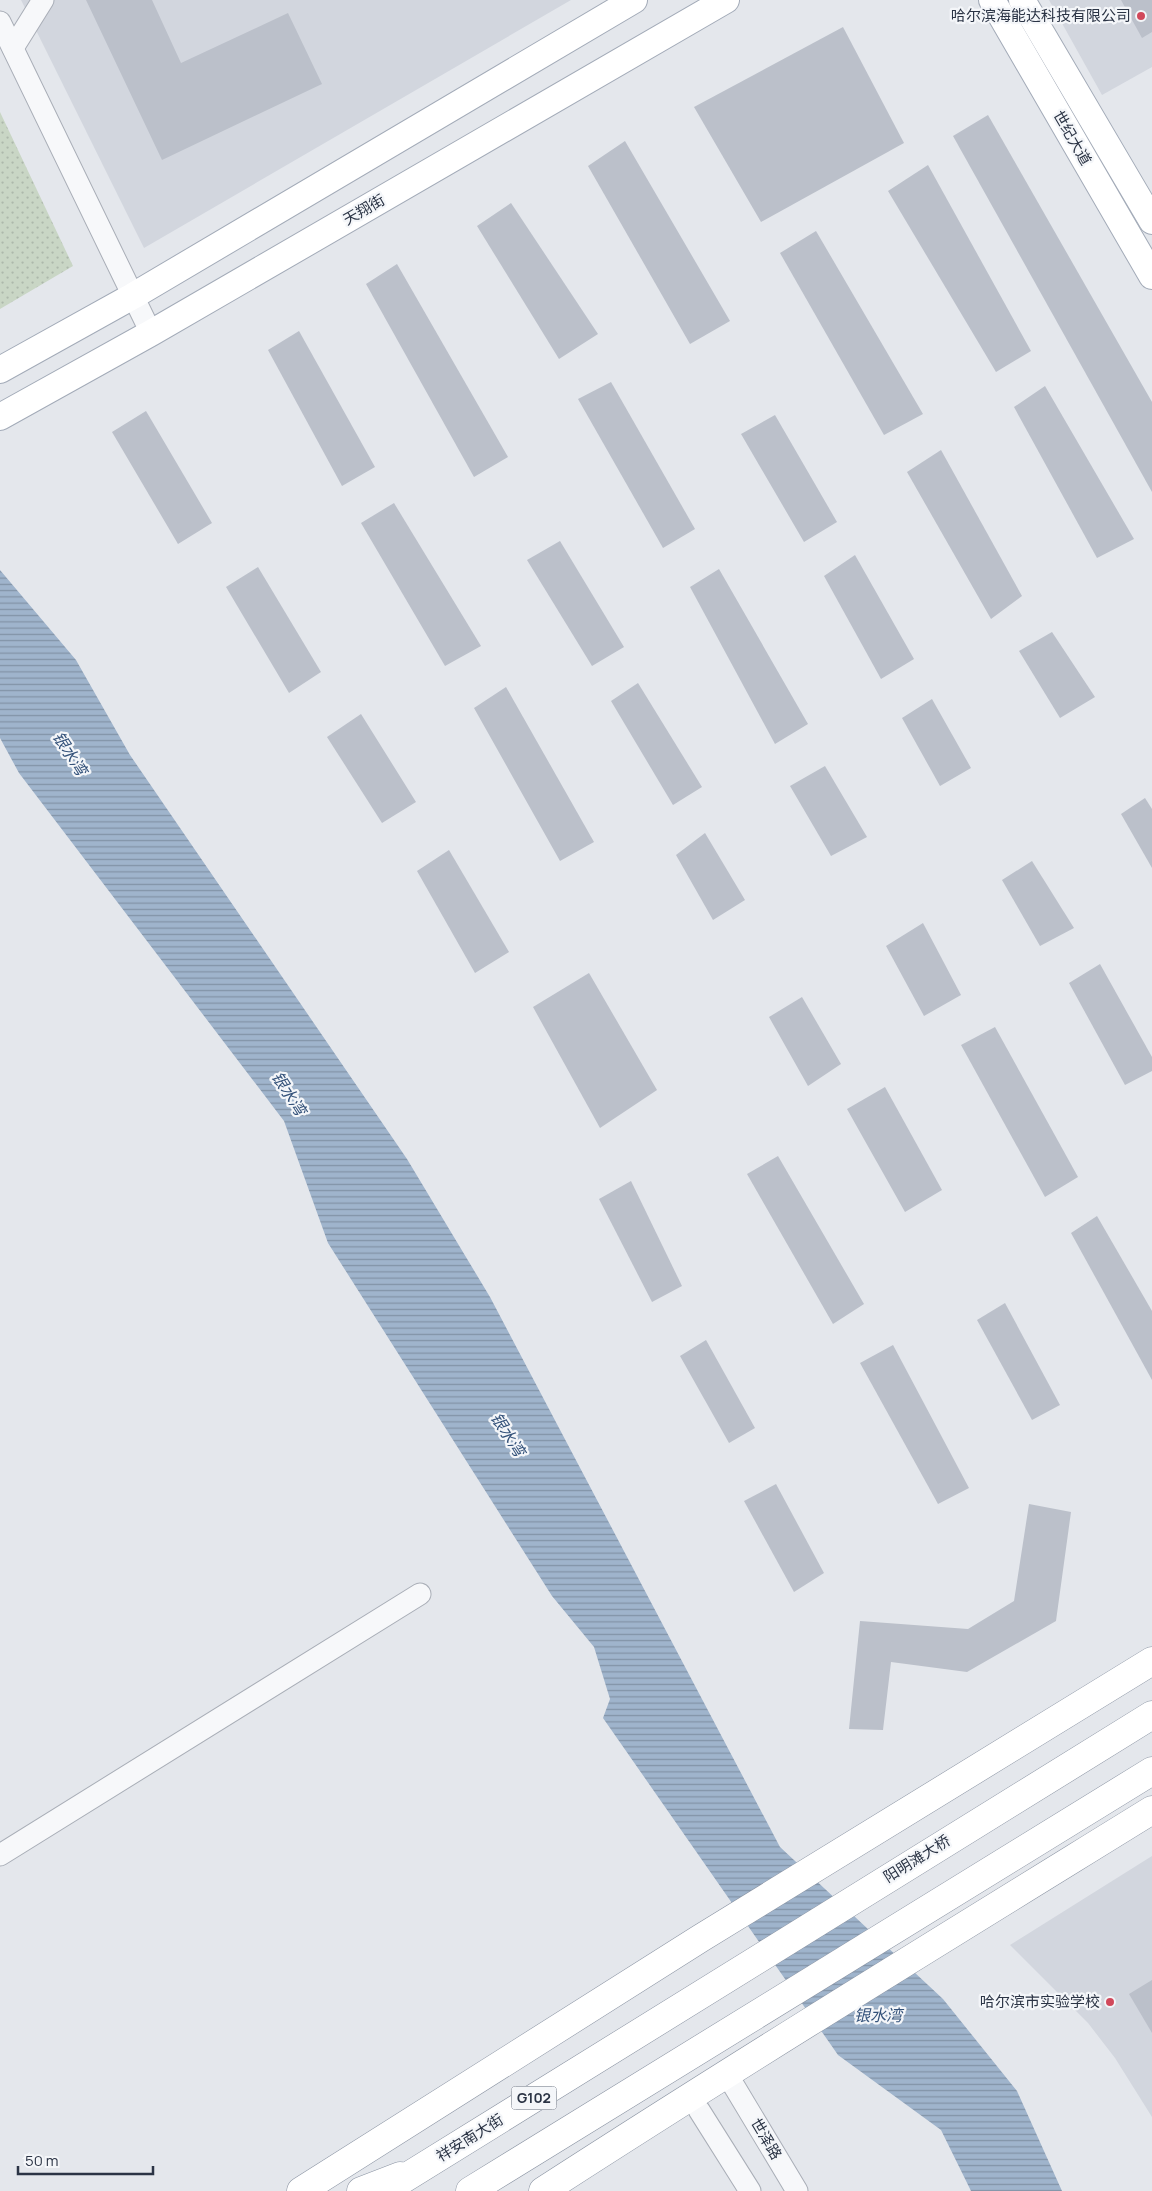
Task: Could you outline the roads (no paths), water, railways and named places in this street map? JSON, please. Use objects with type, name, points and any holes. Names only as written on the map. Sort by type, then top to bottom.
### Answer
[{"type":"highway","points":[[301,2191],[701,1938],[1152,1661]]},
{"type":"highway","name":"阳明滩大桥","points":[[684,2006],[912,1862],[1152,1715]]},
{"type":"highway","points":[[470,2191],[938,1901],[1152,1771]]},
{"type":"highway","points":[[954,1942],[1152,1810]]},
{"type":"highway","points":[[564,2191],[699,2110],[797,2040],[954,1942],[1152,1826]]},
{"type":"highway","name":"祥安南大街","points":[[384,2191],[684,2006]]},
{"type":"highway","points":[[543,2191],[706,2086],[797,2040]]},
{"type":"highway","points":[[361,2191],[425,2166]]},
{"type":"highway","points":[[485,2191],[504,2170]]},
{"type":"main road","points":[[0,370],[133,296],[634,0]]},
{"type":"main road","name":"天翔街","points":[[0,417],[151,333],[726,0]]},
{"type":"main road","name":"世纪大道","points":[[992,0],[1152,276]]},
{"type":"main road","name":"世纪大道","points":[[1022,0],[1152,221]]},
{"type":"street","points":[[13,48],[43,0]]},
{"type":"street","points":[[0,22],[151,333]]},
{"type":"street","points":[[0,1855],[420,1594]]},
{"type":"street","name":"世泽路","points":[[734,2086],[798,2191]]},
{"type":"street","points":[[699,2110],[750,2191]]},
{"type":"water","name":"银水湾","points":[[0,570],[76,660],[130,755],[407,1159],[490,1297],[780,1847],[943,1999],[1017,2091],[1062,2191],[971,2191],[941,2130],[838,2055],[603,1718],[610,1699],[594,1647],[552,1596],[328,1243],[284,1121],[19,773],[0,738]]},
{"type":"place","name":"哈尔滨海能达科技有限公司","points":[[1141,16]]},
{"type":"place","name":"哈尔滨市实验学校","points":[[1110,2002]]}]
